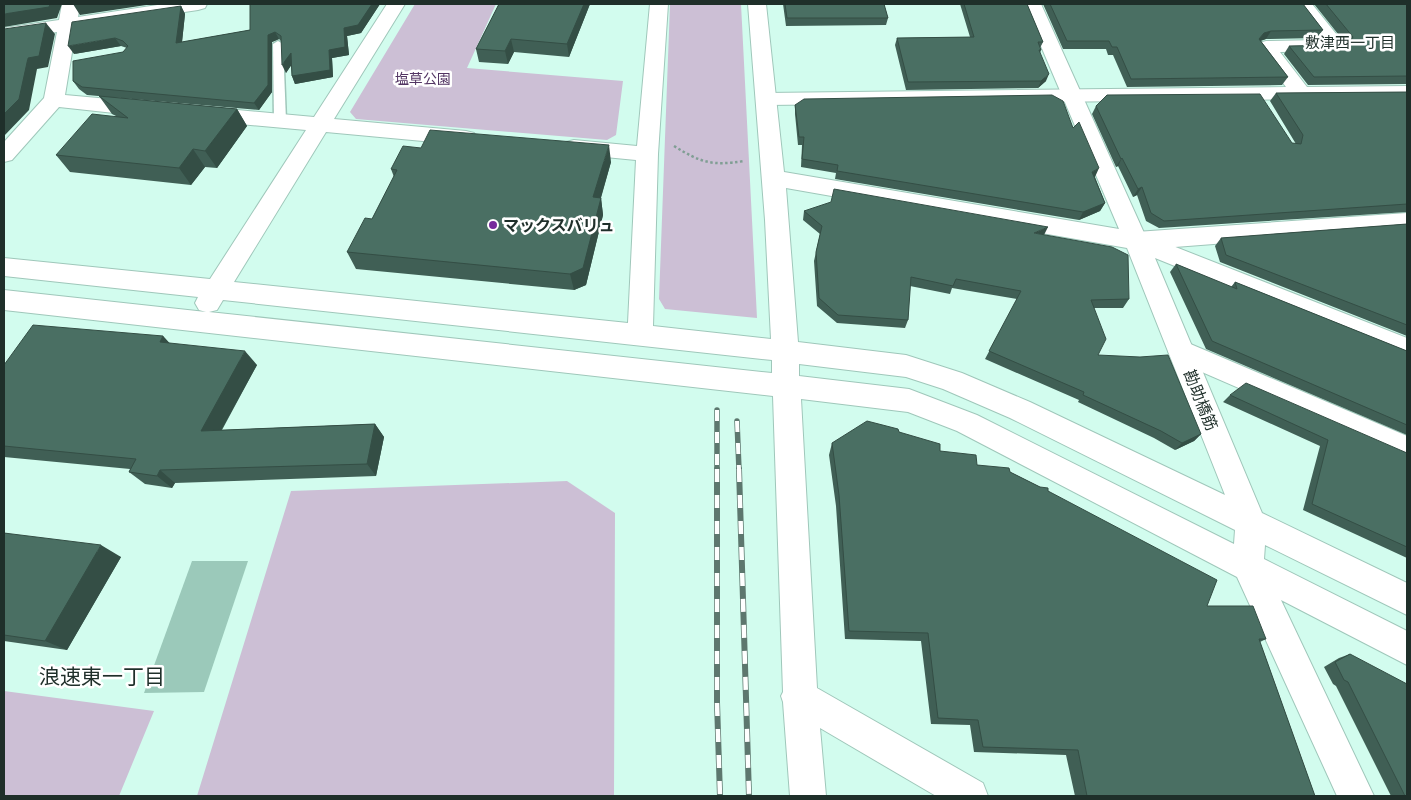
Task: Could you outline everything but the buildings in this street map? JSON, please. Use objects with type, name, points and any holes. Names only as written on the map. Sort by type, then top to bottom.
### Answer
[{"type":"street","points":[[4,155],[54,100],[69,63],[66,25],[71,4]]},
{"type":"street","points":[[4,34],[198,4]]},
{"type":"street","points":[[196,321],[218,290],[396,4]]},
{"type":"street","points":[[640,335],[647,154],[659,4]]},
{"type":"street","points":[[757,4],[773,178],[785,351],[798,696],[808,796]]},
{"type":"street","name":"勘助橋筋","points":[[1032,4],[1136,241],[1251,522],[1248,566],[1356,796]]},
{"type":"street","points":[[1300,92],[1266,47],[1335,45],[1303,4]]},
{"type":"street","points":[[766,99],[1070,94],[1262,100],[1300,92],[1407,92]]},
{"type":"street","points":[[54,100],[489,140]]},
{"type":"street","points":[[558,146],[647,154]]},
{"type":"street","points":[[773,178],[1136,241],[1407,349]]},
{"type":"street","points":[[1136,241],[1407,221]]},
{"type":"street","points":[[4,267],[640,335],[906,366],[952,381],[1020,410],[1407,599]]},
{"type":"street","points":[[4,300],[785,385],[908,401],[967,423],[1407,648]]},
{"type":"street","points":[[1181,351],[1407,449]]},
{"type":"street","points":[[798,696],[970,796]]},
{"type":"lane","points":[[278,44],[280,121]]},
{"type":"path","points":[[669,143],[701,163],[719,166],[744,162]]},
{"type":"green space","name":"塩草公園","points":[[415,4],[496,4],[467,68],[623,81],[616,135],[607,140],[356,119],[350,112]]},
{"type":"green space","points":[[670,4],[741,4],[757,318],[665,309],[659,299]]},
{"type":"green space","points":[[567,481],[615,513],[614,796],[197,796],[291,491]]},
{"type":"green space","points":[[4,691],[154,711],[119,796],[4,796]]},
{"type":"shaded area","points":[[192,561],[248,561],[204,692],[144,693]]},
{"type":"railway","points":[[717,410],[717,702],[720,796]]},
{"type":"railway","points":[[737,421],[739,470]]},
{"type":"railway","points":[[739,469],[749,796]]},
{"type":"place","name":"マックスバリュ","points":[[493,225]]},
{"type":"district","name":"敷津西一丁目","points":[[1350,43]]},
{"type":"district","name":"浪速東一丁目","points":[[102,677]]}]
